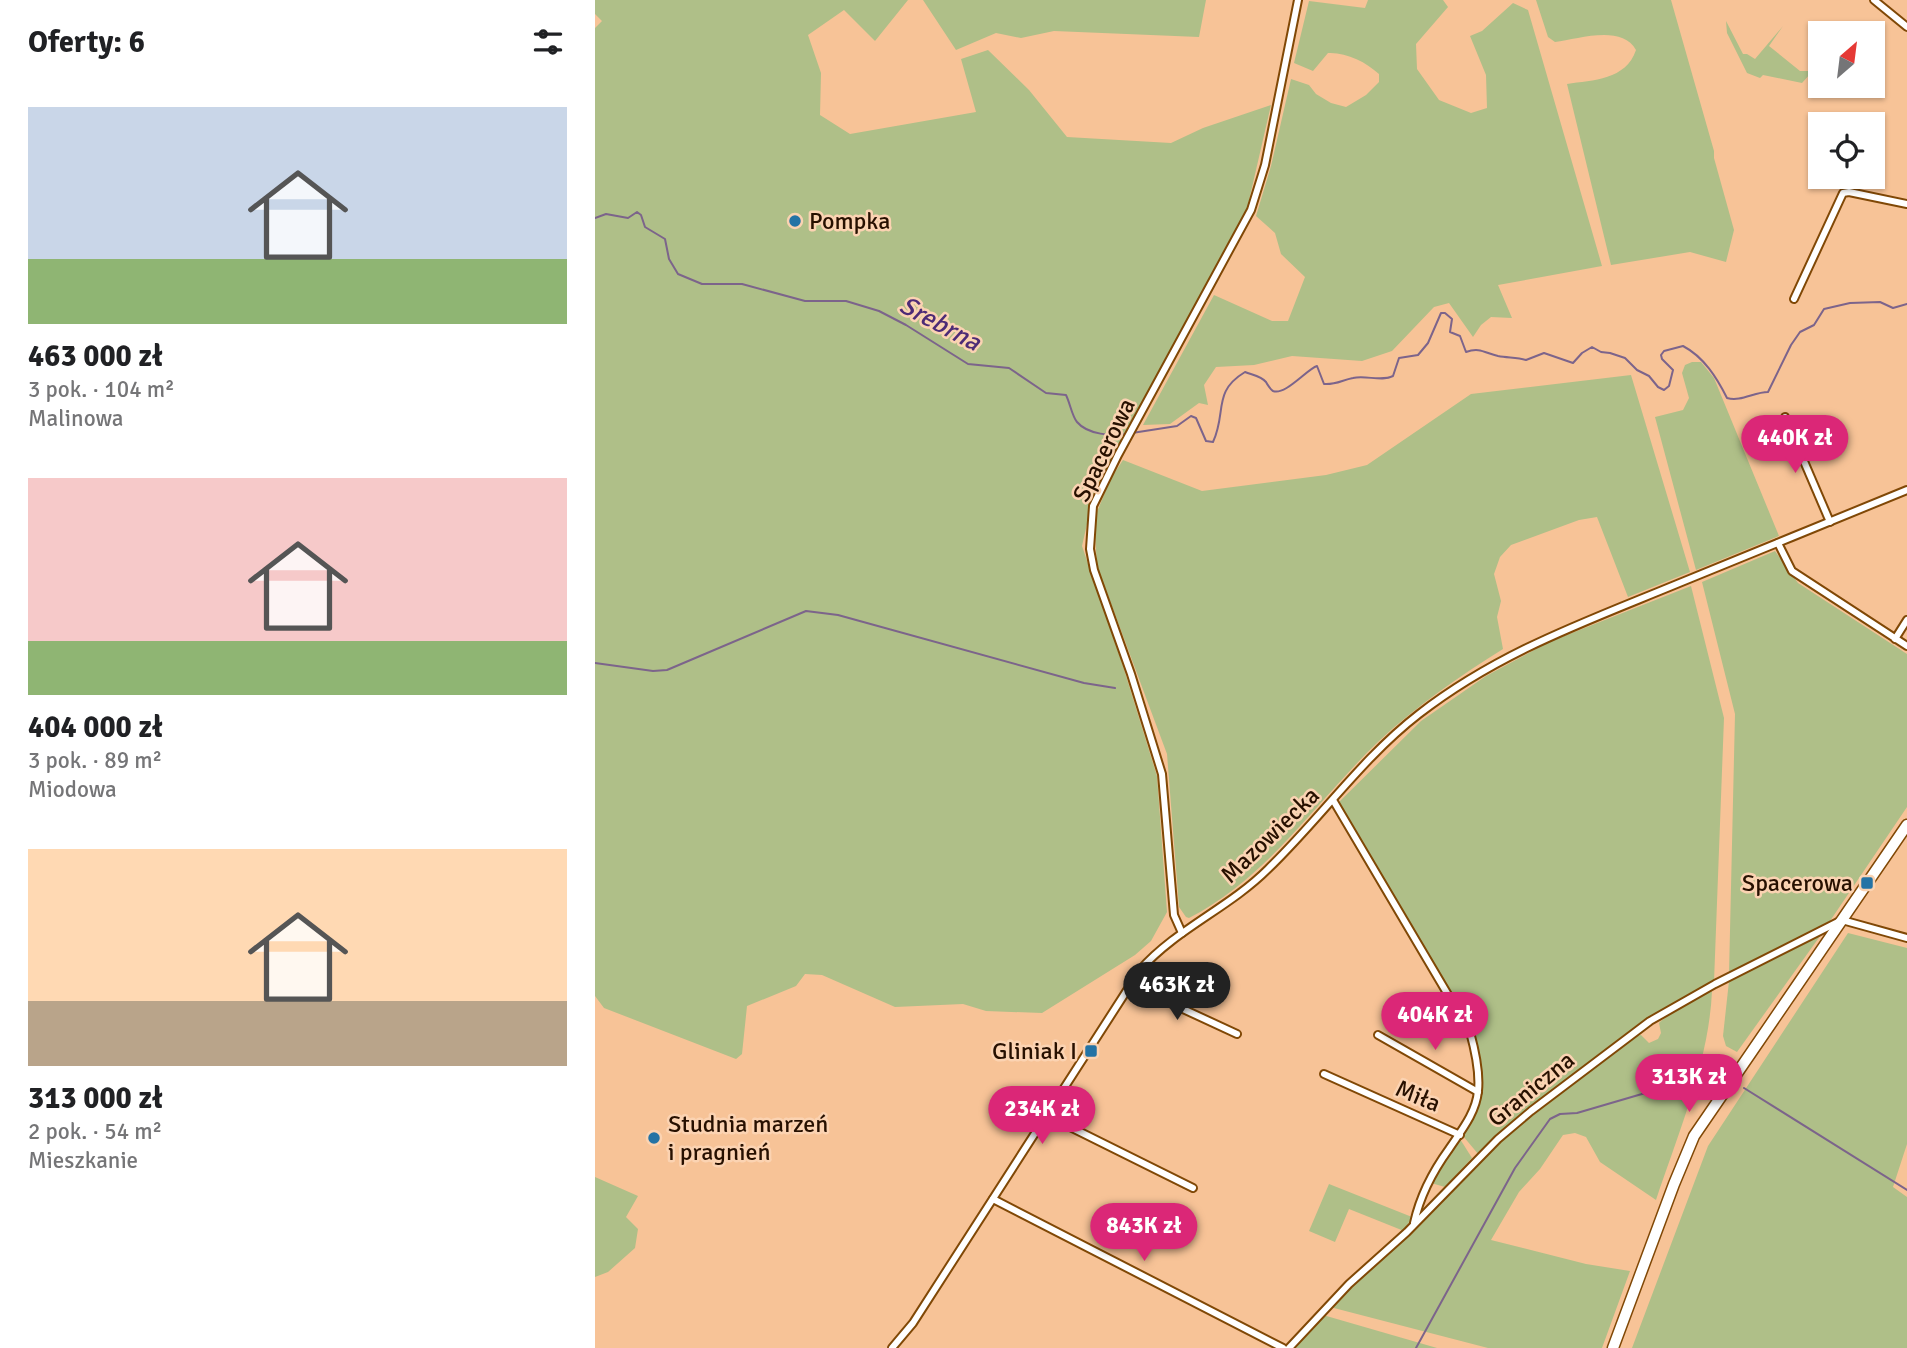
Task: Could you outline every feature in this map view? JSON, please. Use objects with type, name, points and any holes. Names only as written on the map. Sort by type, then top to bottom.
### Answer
[{"type":"main road","points":[[1613,1348],[1694,1136],[1907,825]]},
{"type":"street","name":"Spacerowa","points":[[1182,933],[1174,915],[1162,774],[1131,674],[1094,570],[1090,550],[1093,506],[1251,210],[1265,164],[1299,0]]},
{"type":"street","points":[[1874,0],[1907,27]]},
{"type":"street","points":[[1794,299],[1843,193],[1907,204]]},
{"type":"street","points":[[1785,417],[1830,522]]},
{"type":"street","name":"Mazowiecka","points":[[892,1348],[913,1323],[1129,984],[1149,960],[1268,870],[1385,745],[1418,715],[1471,676],[1532,643],[1907,490]]},
{"type":"street","points":[[1778,543],[1792,571],[1907,646]]},
{"type":"street","points":[[1895,639],[1907,620]]},
{"type":"street","points":[[1333,800],[1470,1032],[1478,1073],[1479,1092],[1471,1115],[1441,1160],[1424,1192],[1414,1224]]},
{"type":"street","points":[[1842,920],[1907,938]]},
{"type":"street","name":"Graniczna","points":[[1289,1348],[1349,1284],[1414,1224],[1498,1139],[1531,1111],[1650,1021],[1727,978],[1842,920]]},
{"type":"street","points":[[1129,984],[1237,1034]]},
{"type":"street","points":[[1378,1035],[1479,1092]]},
{"type":"street","name":"Miła","points":[[1324,1074],[1459,1135]]},
{"type":"street","points":[[1046,1115],[1193,1188]]},
{"type":"street","points":[[993,1199],[1283,1348]]},
{"type":"green space","points":[[595,0],[908,0],[875,41],[844,10],[808,35],[821,73],[820,115],[850,134],[976,112],[961,59],[988,50],[1029,90],[1067,137],[1171,143],[1203,128],[1271,105],[1247,209],[1095,489],[1082,546],[1157,776],[1167,912],[1151,941],[1135,955],[1042,1013],[986,1011],[963,1004],[895,1007],[822,975],[805,974],[796,986],[747,1006],[742,1054],[736,1059],[604,1008],[595,996],[595,28],[602,21],[595,14]]},
{"type":"green space","points":[[923,0],[1206,0],[1199,37],[1054,31],[1021,38],[996,33],[956,50]]},
{"type":"green space","points":[[1368,0],[1443,0],[1448,7],[1416,44],[1417,69],[1439,100],[1471,113],[1487,108],[1486,75],[1470,36],[1482,31],[1513,3],[1528,10],[1602,266],[1498,285],[1512,318],[1491,317],[1473,337],[1449,303],[1434,307],[1392,351],[1362,361],[1292,356],[1254,365],[1216,367],[1204,385],[1208,405],[1199,403],[1170,424],[1143,425],[1214,295],[1272,321],[1288,321],[1305,277],[1281,254],[1275,233],[1256,216],[1271,166],[1291,79],[1309,85],[1316,94],[1331,103],[1346,107],[1366,95],[1379,82],[1379,74],[1374,70],[1342,54],[1328,53],[1313,71],[1294,63],[1309,1],[1365,8]]},
{"type":"green space","points":[[1536,0],[1671,0],[1734,230],[1726,262],[1690,252],[1611,265],[1567,84],[1617,73],[1631,60],[1636,50],[1621,37],[1610,35],[1555,42],[1548,37]]},
{"type":"green space","points":[[1726,21],[1743,54],[1755,59],[1783,26],[1769,46],[1800,71],[1808,71],[1808,76],[1802,83],[1763,75],[1760,78],[1747,73],[1727,33]]},
{"type":"green space","points":[[1701,362],[1714,378],[1779,536],[1696,570],[1655,417],[1683,410],[1689,398],[1682,373],[1685,365]]},
{"type":"green space","points":[[1631,375],[1690,572],[1628,597],[1597,517],[1579,520],[1511,545],[1500,557],[1494,574],[1501,601],[1497,617],[1503,649],[1439,692],[1393,728],[1356,764],[1290,837],[1243,882],[1217,901],[1189,918],[1186,917],[1179,907],[1167,754],[1097,566],[1094,519],[1111,478],[1123,460],[1202,491],[1326,475],[1367,465],[1471,394]]},
{"type":"green space","points":[[1775,551],[1798,583],[1907,654],[1907,807],[1830,921],[1729,974],[1735,714],[1702,582]]},
{"type":"green space","points":[[1691,586],[1724,718],[1714,982],[1628,1034],[1479,1155],[1463,1136],[1479,1102],[1477,1051],[1427,951],[1339,802],[1421,721],[1486,676],[1549,642]]},
{"type":"green space","points":[[1823,932],[1737,1052],[1726,1046],[1723,1036],[1729,981]]},
{"type":"green space","points":[[1848,933],[1907,948],[1907,1144],[1893,1187],[1907,1197],[1907,1348],[1632,1348],[1708,1146]]},
{"type":"green space","points":[[1712,991],[1710,1017],[1699,1070],[1656,1200],[1600,1162],[1586,1137],[1575,1133],[1563,1135],[1540,1169],[1519,1192],[1491,1240],[1586,1264],[1630,1271],[1602,1348],[1488,1348],[1330,1307],[1515,1128],[1632,1037],[1641,1035],[1649,1043],[1658,1039],[1661,1021],[1689,1001]]},
{"type":"green space","points":[[1460,1139],[1472,1158],[1445,1187],[1431,1183],[1445,1157]]},
{"type":"green space","points":[[595,1177],[638,1196],[626,1217],[638,1229],[635,1248],[608,1272],[595,1277]]},
{"type":"green space","points":[[1329,1184],[1412,1217],[1404,1231],[1349,1209],[1335,1242],[1309,1231]]},
{"type":"green space","points":[[1323,1315],[1437,1348],[1293,1348]]},
{"type":"waterway","name":"Srebrna","points":[[595,218],[606,214],[628,218],[637,212],[641,215],[645,227],[665,239],[669,259],[678,274],[702,284],[742,284],[805,301],[846,301],[879,311],[968,364],[1009,368],[1046,393],[1066,395],[1075,419],[1087,430],[1107,435],[1127,434]]},
{"type":"waterway","name":"Srebrna","points":[[1132,433],[1177,426],[1191,416],[1196,418],[1206,441],[1213,442],[1224,395],[1228,387],[1245,372],[1262,378],[1272,390],[1278,391],[1284,390],[1317,366],[1324,384],[1358,377],[1393,376],[1399,358],[1418,355],[1428,343],[1441,313],[1452,319],[1450,332],[1460,336],[1466,352],[1479,350],[1526,360],[1544,353],[1573,363],[1592,347],[1625,358],[1664,390],[1669,386],[1673,370],[1661,355],[1664,351],[1683,346],[1704,362],[1727,398],[1732,399],[1768,392],[1791,345],[1800,332],[1814,325],[1824,309],[1850,303],[1880,302],[1893,308],[1907,304]]},
{"type":"waterway","points":[[595,663],[653,671],[667,670],[806,611],[838,615],[1084,683],[1115,688]]},
{"type":"waterway","points":[[1416,1348],[1515,1168],[1550,1119],[1560,1114],[1577,1113],[1717,1072],[1727,1075]]},
{"type":"waterway","points":[[1744,1088],[1907,1190]]},
{"type":"place","name":"Pompka","points":[[795,221]]},
{"type":"place","name":"Spacerowa","points":[[1867,883]]},
{"type":"place","name":"Gliniak I","points":[[1091,1051]]},
{"type":"place","name":"Studnia marzeń i pragnień","points":[[654,1138]]}]
